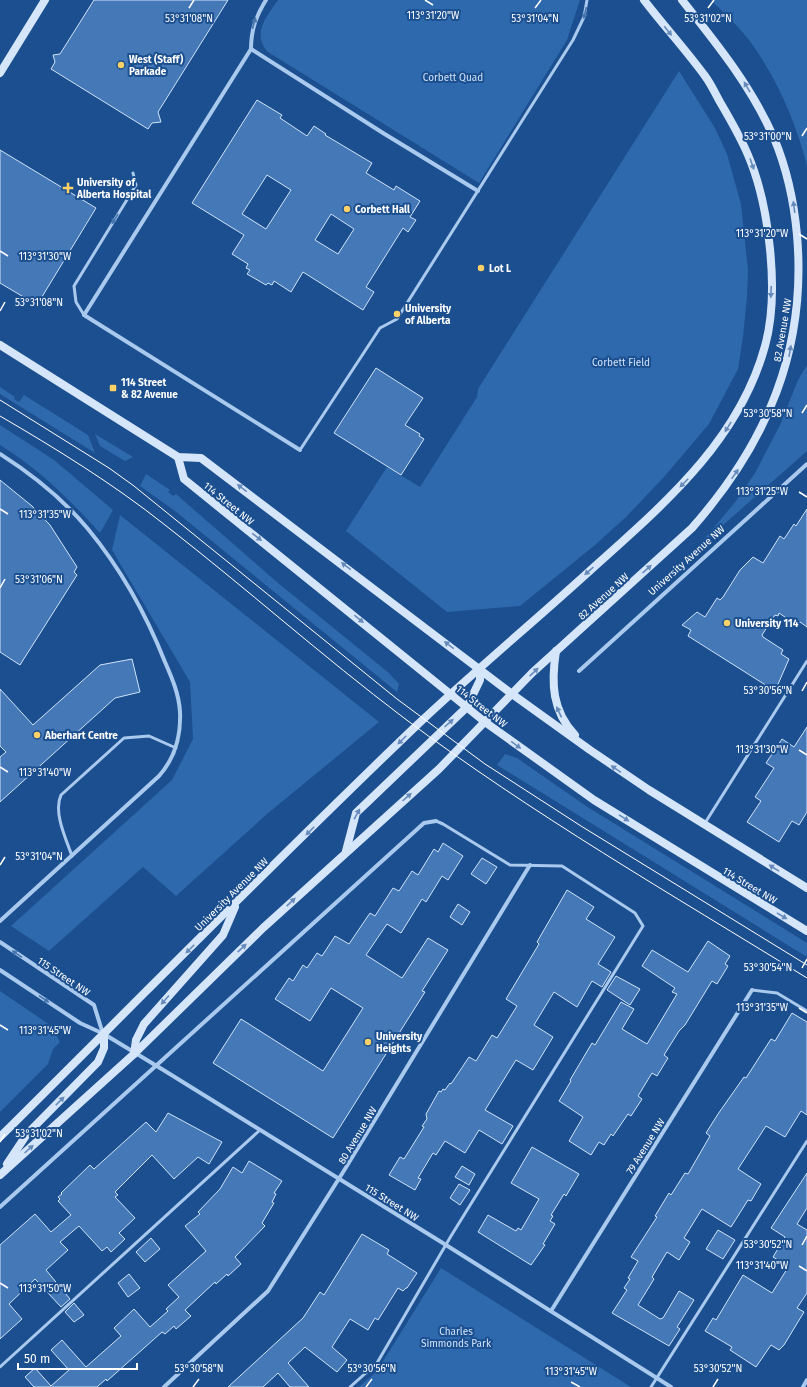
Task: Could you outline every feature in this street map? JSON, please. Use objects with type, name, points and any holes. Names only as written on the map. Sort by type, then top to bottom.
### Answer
[{"type":"main road","points":[[0,73],[45,0]]},
{"type":"main road","name":"82 Avenue NW","points":[[480,669],[654,513],[691,475],[718,442],[740,409],[753,380],[766,344],[770,316],[771,264],[758,183],[751,163],[736,130],[707,78],[644,0]]},
{"type":"main road","name":"82 Avenue NW","points":[[485,722],[556,652],[673,546],[714,503],[738,470],[758,435],[779,388],[789,358],[799,294],[800,268],[794,206],[789,181],[774,139],[747,85],[682,0]]},
{"type":"main road","name":"114 Street NW","points":[[0,345],[178,457],[201,458],[512,694],[590,750],[704,825],[807,888]]},
{"type":"main road","name":"114 Street NW","points":[[178,457],[184,479],[485,722],[594,800],[807,931]]},
{"type":"main road","points":[[556,652],[552,680],[557,707],[566,725],[590,750]]},
{"type":"main road","points":[[346,852],[354,817],[359,809],[467,707],[480,680],[480,669]]},
{"type":"main road","name":"University Avenue NW","points":[[0,1137],[416,726],[480,669]]},
{"type":"main road","points":[[0,1175],[134,1054],[232,957],[439,769],[485,722]]},
{"type":"main road","points":[[134,1054],[136,1040],[144,1024],[223,935],[237,902]]},
{"type":"main road","points":[[0,1175],[27,1134],[98,1062],[104,1048],[104,1034]]},
{"type":"street","points":[[266,0],[256,16],[251,36],[251,49],[84,315],[300,450]]},
{"type":"street","points":[[251,49],[383,133],[478,191]]},
{"type":"street","points":[[0,454],[37,480],[72,512],[105,552],[130,588],[155,636],[176,689],[180,711],[176,748],[168,767],[72,857],[0,921]]},
{"type":"street","name":"University Avenue NW","points":[[579,671],[807,464]]},
{"type":"street","points":[[0,1207],[424,823],[436,821]]},
{"type":"street","name":"80 Avenue NW","points":[[164,1387],[268,1291],[339,1179],[530,865]]},
{"type":"street","name":"115 Street NW","points":[[0,942],[94,1005],[104,1034]]},
{"type":"street","name":"115 Street NW","points":[[0,970],[80,1023],[104,1034],[134,1054],[156,1065],[671,1387]]},
{"type":"street","name":"79 Avenue NW","points":[[551,1311],[752,990]]},
{"type":"street","points":[[803,1387],[807,1380]]},
{"type":"lane","points":[[300,450],[380,328],[397,319],[573,40],[584,17],[587,0]]},
{"type":"lane","points":[[84,315],[76,302],[74,286],[136,185],[133,173]]},
{"type":"lane","points":[[704,825],[807,661]]},
{"type":"lane","points":[[72,857],[58,802],[61,795],[124,738],[149,736],[176,748]]},
{"type":"lane","points":[[350,1387],[377,1363],[446,1245],[643,926],[635,913],[562,866],[510,865],[436,821]]},
{"type":"lane","points":[[752,990],[777,993],[807,1011]]},
{"type":"lane","points":[[0,1367],[260,1130]]},
{"type":"lane","points":[[651,1387],[807,1140]]},
{"type":"green space","name":"Corbett Quad","points":[[278,0],[580,0],[567,40],[479,183],[268,52],[261,39],[262,25]]},
{"type":"green space","points":[[711,0],[807,0],[807,166],[791,116],[768,69],[745,35]]},
{"type":"green space","name":"Corbett Field","points":[[679,71],[715,128],[727,154],[741,204],[748,270],[743,337],[738,369],[709,424],[664,477],[626,517],[595,545],[520,606],[447,612],[346,531],[387,467],[420,487],[477,397],[478,389]]},
{"type":"green space","points":[[807,365],[807,451],[696,549],[736,501],[755,473],[780,425],[798,380]]},
{"type":"green space","points":[[0,387],[15,397],[14,399],[19,402],[24,395],[88,435],[95,453],[0,394]]},
{"type":"green space","points":[[0,425],[54,460],[113,510],[100,533],[41,475],[28,464],[0,445]]},
{"type":"green space","points":[[95,434],[133,457],[125,461],[100,446]]},
{"type":"green space","points":[[146,474],[170,490],[168,492],[173,496],[176,494],[278,583],[389,673],[399,684],[397,692],[175,511],[140,486]]},
{"type":"green space","points":[[120,515],[379,722],[267,814],[176,896],[143,867],[49,951],[11,926],[172,780],[193,739],[190,682],[112,550]]},
{"type":"green space","points":[[505,754],[517,758],[586,806],[807,943],[807,957],[497,765]]},
{"type":"green space","points":[[0,991],[50,1025],[60,1042],[53,1049],[48,1064],[0,1112]]},
{"type":"green space","name":"Charles Simmonds Park","points":[[441,1268],[631,1387],[359,1387],[377,1371]]},
{"type":"building","name":"West (Staff) Parkade","points":[[94,0],[228,0],[158,112],[161,122],[152,123],[148,129],[51,69],[55,62],[53,55],[60,54]]},
{"type":"building","name":"Corbett Hall","points":[[257,100],[282,115],[280,118],[307,136],[314,126],[326,134],[325,135],[372,163],[366,173],[394,190],[396,186],[420,201],[410,217],[416,220],[408,232],[403,228],[366,287],[374,292],[363,310],[303,272],[291,292],[274,281],[272,285],[268,283],[266,285],[247,274],[250,270],[246,268],[248,264],[232,254],[244,235],[192,203]],"holes":[[[267,175],[291,190],[266,229],[242,214]],[[331,214],[354,229],[338,254],[315,240]]]},
{"type":"building","points":[[0,150],[96,208],[37,305],[0,283]]},
{"type":"building","points":[[376,368],[423,398],[405,425],[420,434],[419,436],[424,439],[401,475],[334,433]]},
{"type":"building","points":[[0,480],[32,506],[50,525],[77,567],[74,572],[77,575],[20,665],[0,652]]},
{"type":"building","name":"University 114","points":[[807,509],[807,627],[800,622],[798,626],[779,613],[778,616],[775,615],[762,635],[783,650],[781,654],[789,659],[775,691],[688,636],[691,630],[682,625],[697,612],[705,617],[717,598],[720,600],[723,597],[740,570],[753,557],[763,563],[780,536],[784,539],[794,524],[796,526]]},
{"type":"building","name":"Aberhart Centre","points":[[132,659],[140,692],[115,698],[0,802],[0,757],[6,752],[0,746],[0,689],[33,725],[100,665]]},
{"type":"building","points":[[807,727],[807,812],[799,825],[792,821],[779,842],[747,822],[761,801],[755,797],[774,768],[766,763],[782,739],[794,747]]},
{"type":"building","name":"University Heights","points":[[443,843],[463,856],[448,880],[442,876],[426,902],[422,899],[401,933],[387,924],[366,955],[402,978],[428,938],[448,950],[422,991],[425,992],[333,1138],[213,1063],[241,1019],[323,1071],[363,1008],[331,988],[310,1021],[275,999],[289,978],[293,981],[303,965],[307,968],[317,953],[322,956],[335,936],[349,944],[370,913],[375,916],[393,888],[399,891],[412,871],[418,875],[434,849],[438,852]]},
{"type":"building","points":[[482,858],[497,867],[486,884],[471,874]]},
{"type":"building","points":[[567,890],[594,907],[586,919],[615,937],[598,964],[611,972],[602,987],[592,981],[577,1007],[554,992],[534,1025],[553,1037],[533,1070],[516,1060],[485,1110],[513,1126],[502,1144],[479,1130],[465,1153],[445,1141],[436,1155],[433,1153],[418,1178],[421,1179],[415,1190],[389,1175],[400,1157],[404,1159],[424,1127],[422,1126],[427,1119],[426,1114],[439,1091],[441,1092],[443,1089],[445,1090],[450,1083],[451,1084],[469,1057],[476,1061],[492,1035],[497,1038],[517,1006],[506,999],[539,944],[537,942]]},
{"type":"building","points":[[458,904],[470,912],[462,925],[450,917]]},
{"type":"building","points":[[708,941],[730,956],[725,964],[728,966],[717,984],[712,981],[685,1025],[679,1031],[664,1055],[668,1058],[657,1076],[652,1073],[638,1096],[642,1099],[631,1116],[628,1114],[613,1136],[611,1134],[604,1145],[599,1142],[591,1155],[569,1141],[583,1117],[559,1101],[571,1081],[570,1080],[592,1043],[595,1045],[621,1002],[634,1009],[622,1029],[647,1044],[677,994],[672,992],[675,988],[642,966],[652,950],[688,972]]},
{"type":"building","points":[[616,976],[640,989],[630,1005],[607,990]]},
{"type":"building","points":[[792,1013],[807,1022],[807,1115],[801,1111],[785,1137],[766,1126],[738,1169],[761,1184],[751,1201],[748,1200],[731,1227],[702,1209],[684,1238],[690,1242],[679,1260],[667,1252],[652,1277],[654,1279],[638,1305],[660,1319],[663,1318],[679,1291],[694,1300],[677,1327],[680,1329],[669,1346],[612,1313],[627,1290],[624,1288],[638,1261],[631,1257],[657,1217],[655,1216],[669,1193],[671,1195],[685,1173],[688,1174],[710,1136],[706,1133],[718,1114],[744,1077],[746,1078],[771,1039],[775,1041]]},
{"type":"building","points":[[168,1113],[222,1142],[209,1164],[198,1157],[174,1179],[152,1155],[115,1192],[118,1195],[115,1197],[135,1218],[119,1233],[125,1239],[111,1252],[107,1247],[102,1251],[79,1226],[60,1242],[68,1250],[46,1270],[70,1299],[61,1307],[35,1279],[9,1304],[22,1319],[0,1339],[0,1245],[35,1214],[51,1232],[71,1215],[58,1201],[60,1199],[58,1197],[62,1194],[61,1193],[90,1165],[94,1169],[146,1122],[156,1132]]},
{"type":"building","points":[[532,1147],[579,1174],[566,1196],[564,1194],[551,1215],[553,1216],[550,1221],[555,1224],[543,1244],[545,1245],[531,1265],[478,1232],[488,1215],[516,1231],[518,1228],[521,1230],[539,1199],[511,1183]]},
{"type":"building","points":[[249,1161],[282,1181],[274,1193],[276,1194],[272,1202],[274,1203],[262,1223],[265,1226],[235,1257],[241,1264],[228,1276],[227,1274],[216,1284],[215,1282],[185,1310],[191,1316],[176,1329],[174,1326],[165,1334],[162,1332],[107,1381],[106,1379],[97,1387],[34,1387],[25,1377],[35,1368],[51,1386],[69,1370],[51,1350],[62,1340],[86,1367],[121,1336],[114,1328],[134,1309],[150,1327],[168,1311],[166,1309],[179,1297],[168,1285],[206,1251],[185,1226],[200,1214],[198,1212],[220,1189],[233,1167],[242,1173]]},
{"type":"building","points":[[462,1166],[475,1174],[469,1185],[455,1177]]},
{"type":"building","points":[[807,1173],[807,1208],[797,1224],[807,1230],[807,1293],[797,1308],[804,1312],[784,1345],[779,1350],[771,1345],[756,1367],[730,1350],[732,1347],[705,1331],[713,1318],[716,1320],[743,1275],[772,1293],[787,1269],[784,1268],[786,1265],[773,1257],[785,1237],[771,1228]]},
{"type":"building","points":[[459,1184],[470,1190],[460,1205],[450,1198]]},
{"type":"building","points":[[718,1230],[735,1240],[723,1259],[706,1249]]},
{"type":"building","points":[[362,1234],[389,1250],[387,1254],[417,1273],[407,1288],[403,1291],[398,1288],[378,1320],[375,1318],[368,1330],[350,1319],[332,1347],[347,1360],[337,1372],[305,1347],[288,1363],[309,1387],[290,1387],[278,1373],[263,1387],[228,1387],[303,1318],[320,1292],[324,1295]]},
{"type":"building","points":[[151,1238],[160,1249],[145,1262],[136,1252]]},
{"type":"building","points":[[129,1274],[140,1288],[128,1297],[118,1283]]},
{"type":"building","points":[[74,1303],[84,1315],[74,1322],[65,1312]]},
{"type":"tram line","points":[[0,400],[109,468],[134,486],[397,699],[485,764],[581,826],[807,965]]},
{"type":"tram line","points":[[0,416],[84,468],[146,510],[404,718],[452,753],[602,852],[807,978]]},
{"type":"place","name":"West (Staff) Parkade","points":[[121,65]]},
{"type":"place","name":"University of Alberta Hospital","points":[[68,188]]},
{"type":"place","name":"Corbett Hall","points":[[347,209]]},
{"type":"place","name":"Lot L","points":[[481,268]]},
{"type":"place","name":"University of Alberta","points":[[397,314]]},
{"type":"place","name":"114 Street & 82 Avenue","points":[[113,388]]},
{"type":"place","name":"University 114","points":[[727,623]]},
{"type":"place","name":"Aberhart Centre","points":[[37,735]]},
{"type":"place","name":"University Heights","points":[[368,1042]]}]
